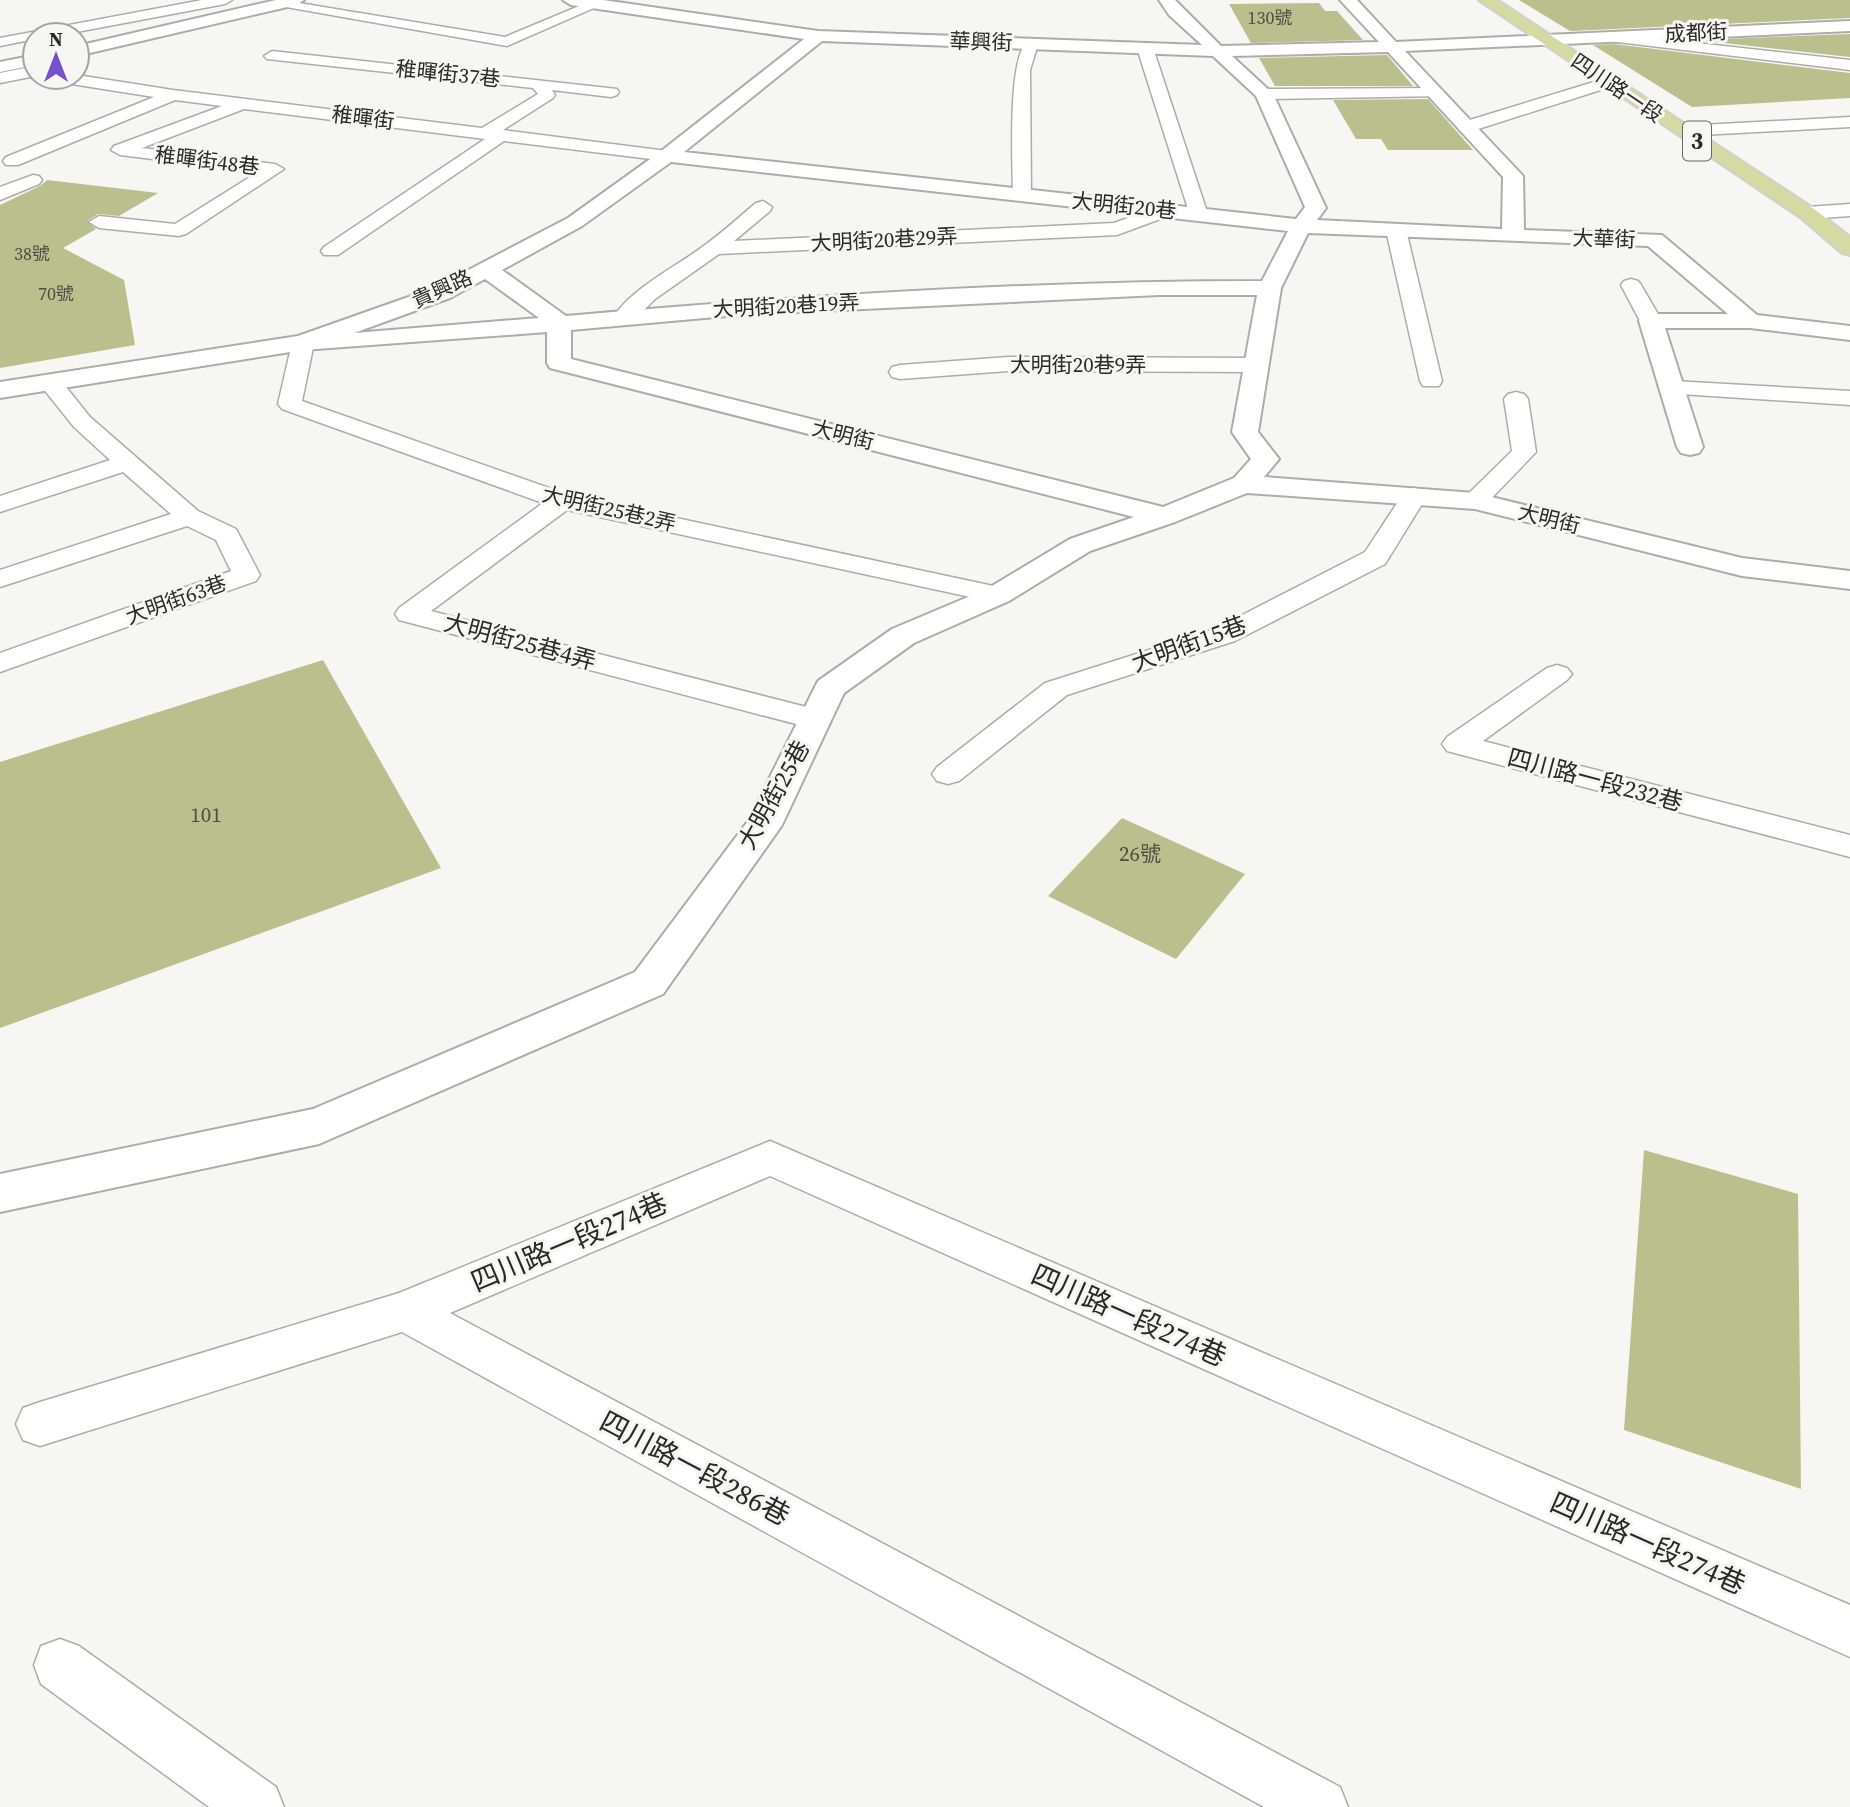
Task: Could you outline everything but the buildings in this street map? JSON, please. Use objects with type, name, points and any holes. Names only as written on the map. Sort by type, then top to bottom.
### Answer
[{"type":"main road","name":"四川路一段","points":[[1487,0],[1807,213],[1850,247]]},
{"type":"street","name":"華興街","points":[[571,0],[818,36],[1217,51],[1394,47]]},
{"type":"street","points":[[1167,0],[1175,12],[1264,94],[1316,208],[1301,226],[1270,288],[1245,432],[1265,459],[1244,484]]},
{"type":"street","points":[[1348,0],[1513,176],[1513,236]]},
{"type":"street","points":[[91,48],[252,11],[284,1]]},
{"type":"street","points":[[91,42],[284,1]]},
{"type":"street","name":"成都街","points":[[1542,38],[1850,26]]},
{"type":"street","name":"貴興路","points":[[0,390],[303,343],[442,293],[575,222],[667,156],[818,36]]},
{"type":"street","points":[[1394,47],[1542,38]]},
{"type":"street","points":[[0,60],[21,61]]},
{"type":"street","points":[[0,67],[21,64]]},
{"type":"street","name":"大明街20巷","points":[[667,156],[1301,226]]},
{"type":"street","name":"大華街","points":[[1301,226],[1654,240],[1750,321]]},
{"type":"street","points":[[486,269],[559,322]]},
{"type":"street","name":"大明街20巷19弄","points":[[303,343],[414,336],[625,316],[1159,288],[1270,288]]},
{"type":"street","points":[[1690,447],[1651,321],[1750,321],[1850,333]]},
{"type":"street","name":"大明街","points":[[559,322],[559,363],[1166,516]]},
{"type":"street","name":"大明街","points":[[1244,484],[1475,501],[1742,566],[1850,580]]},
{"type":"street","name":"大明街25巷","points":[[0,1193],[319,1126],[649,983],[764,825],[830,688],[903,636],[998,595],[1080,545],[1166,516],[1244,484]]},
{"type":"lane","points":[[91,25],[225,0]]},
{"type":"lane","points":[[284,1],[507,42],[593,2]]},
{"type":"lane","points":[[252,11],[290,20]]},
{"type":"lane","points":[[60,14],[75,21]]},
{"type":"lane","points":[[1606,37],[1850,65]]},
{"type":"lane","points":[[0,42],[21,38]]},
{"type":"lane","points":[[1022,195],[1023,70],[1031,44]]},
{"type":"lane","points":[[1144,48],[1199,215]]},
{"type":"lane","name":"稚暉街37巷","points":[[272,57],[538,84],[547,96],[494,134]]},
{"type":"lane","points":[[0,78],[21,68]]},
{"type":"lane","name":"稚暉街","points":[[91,82],[224,100],[244,96],[494,134],[667,156]]},
{"type":"lane","points":[[1466,127],[1610,82]]},
{"type":"lane","points":[[538,84],[611,92]]},
{"type":"lane","points":[[1264,94],[1436,93]]},
{"type":"lane","points":[[12,161],[173,95]]},
{"type":"lane","name":"稚暉街48巷","points":[[99,222],[179,230],[275,169],[120,150],[244,96]]},
{"type":"lane","points":[[1683,131],[1850,122]]},
{"type":"lane","points":[[331,251],[494,134]]},
{"type":"lane","points":[[0,194],[33,180]]},
{"type":"lane","points":[[625,316],[648,295],[714,248],[763,207]]},
{"type":"lane","points":[[1807,213],[1850,210]]},
{"type":"lane","name":"大明街20巷29弄","points":[[714,248],[1116,229],[1164,211]]},
{"type":"lane","points":[[1396,230],[1431,381]]},
{"type":"lane","points":[[1631,285],[1651,321]]},
{"type":"lane","name":"大明街25巷2弄","points":[[303,343],[290,404],[562,501],[998,595]]},
{"type":"lane","name":"大明街20巷9弄","points":[[900,372],[1008,364],[1256,365]]},
{"type":"lane","name":"大明街63巷","points":[[0,663],[246,575],[227,535],[190,517],[82,422],[50,382]]},
{"type":"lane","points":[[1673,388],[1850,398]]},
{"type":"lane","points":[[1475,501],[1524,452],[1516,399]]},
{"type":"lane","points":[[0,503],[128,463]]},
{"type":"lane","name":"大明街15巷","points":[[948,775],[1056,689],[1225,635],[1374,558],[1414,496]]},
{"type":"lane","name":"大明街25巷4弄","points":[[562,501],[409,614],[815,719]]},
{"type":"lane","points":[[0,579],[190,517]]},
{"type":"lane","name":"四川路一段232巷","points":[[1557,674],[1458,744],[1850,846]]},
{"type":"lane","name":"四川路一段274巷","points":[[405,1311],[770,1158],[1850,1631]]},
{"type":"lane","points":[[40,1424],[405,1311]]},
{"type":"lane","name":"四川路一段286巷","points":[[405,1311],[1321,1807]]},
{"type":"lane","points":[[60,1665],[256,1807]]}]
